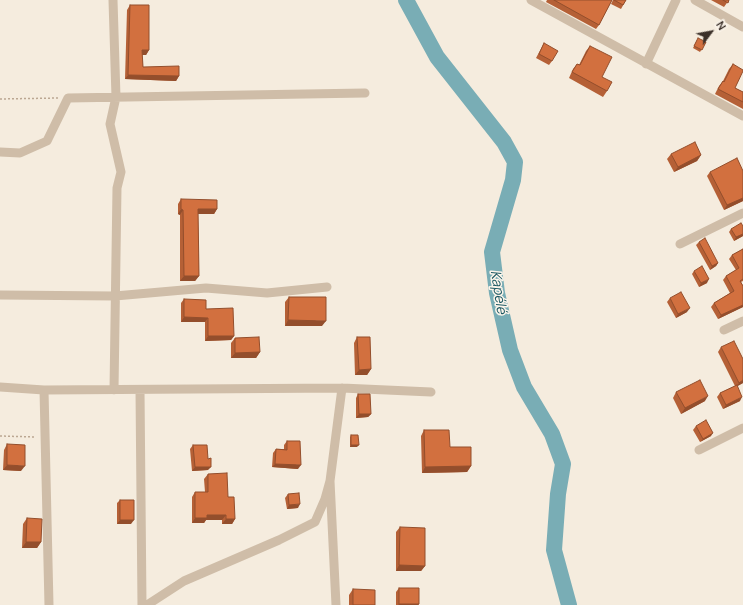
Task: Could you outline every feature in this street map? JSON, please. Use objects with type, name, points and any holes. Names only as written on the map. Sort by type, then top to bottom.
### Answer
[{"type":"street","points":[[113,0],[116,97],[110,124],[121,172],[118,188],[114,390]]},
{"type":"street","points":[[531,0],[743,116]]},
{"type":"street","points":[[646,64],[676,0]]},
{"type":"street","points":[[695,0],[743,27]]},
{"type":"street","points":[[0,152],[20,153],[47,141],[68,98],[365,93]]},
{"type":"street","points":[[680,244],[743,213]]},
{"type":"street","points":[[0,295],[115,296],[206,288],[267,292],[327,287]]},
{"type":"street","points":[[724,330],[743,320]]},
{"type":"street","points":[[0,387],[44,390],[342,388],[431,392]]},
{"type":"street","points":[[147,605],[184,581],[279,540],[315,522],[325,499],[330,481],[342,388]]},
{"type":"street","points":[[44,390],[49,605]]},
{"type":"street","points":[[140,390],[142,605]]},
{"type":"street","points":[[699,450],[743,428]]},
{"type":"street","points":[[330,481],[336,605]]},
{"type":"path","points":[[0,100],[68,98]]},
{"type":"path","points":[[0,436],[45,437]]},
{"type":"building","points":[[554,0],[612,0],[599,25]]},
{"type":"building","points":[[614,0],[626,0],[623,5]]},
{"type":"building","points":[[130,5],[149,5],[149,50],[142,50],[143,67],[179,66],[179,76],[128,75]]},
{"type":"building","points":[[698,38],[706,42],[702,50],[694,46]]},
{"type":"building","points":[[544,43],[558,51],[552,61],[539,54]]},
{"type":"building","points":[[590,46],[612,57],[602,77],[612,82],[607,91],[572,72],[577,64],[580,65]]},
{"type":"building","points":[[733,64],[743,70],[735,88],[743,92],[743,102],[718,89],[723,81],[724,82]]},
{"type":"building","points":[[695,142],[701,155],[678,167],[671,154]]},
{"type":"building","points":[[737,158],[743,171],[743,198],[727,205],[710,172]]},
{"type":"building","points":[[181,199],[217,200],[217,209],[198,209],[199,276],[184,276],[183,210],[181,209]]},
{"type":"building","points":[[741,223],[743,226],[743,234],[736,237],[731,229]]},
{"type":"building","points":[[705,238],[718,263],[712,266],[699,242]]},
{"type":"building","points":[[743,249],[743,279],[740,281],[743,286],[743,305],[721,315],[714,303],[734,291],[726,276],[739,268],[732,255]]},
{"type":"building","points":[[702,266],[709,279],[701,283],[694,271]]},
{"type":"building","points":[[681,292],[690,308],[678,314],[670,298]]},
{"type":"building","points":[[289,297],[326,297],[326,321],[288,320]]},
{"type":"building","points":[[184,299],[206,300],[206,309],[233,308],[234,336],[208,336],[208,318],[184,317]]},
{"type":"building","points":[[259,337],[260,352],[235,353],[235,338]]},
{"type":"building","points":[[357,337],[370,337],[371,369],[359,370]]},
{"type":"building","points":[[734,341],[743,359],[743,380],[739,383],[721,347]]},
{"type":"building","points":[[700,380],[708,396],[685,408],[676,392]]},
{"type":"building","points":[[737,385],[742,397],[726,405],[720,393]]},
{"type":"building","points":[[358,394],[370,394],[371,414],[359,414]]},
{"type":"building","points":[[706,420],[713,433],[703,439],[696,426]]},
{"type":"building","points":[[424,430],[449,430],[450,447],[471,447],[471,466],[425,467]]},
{"type":"building","points":[[351,435],[358,435],[359,445],[351,445]]},
{"type":"building","points":[[287,441],[300,441],[301,465],[275,464],[276,449],[287,450]]},
{"type":"building","points":[[7,444],[25,445],[25,466],[7,465]]},
{"type":"building","points":[[193,445],[207,445],[208,459],[211,458],[211,467],[195,467]]},
{"type":"building","points":[[227,473],[228,497],[234,497],[235,519],[226,519],[226,515],[207,515],[207,518],[195,518],[195,492],[208,492],[208,474]]},
{"type":"building","points":[[299,493],[300,504],[289,505],[288,494]]},
{"type":"building","points":[[120,500],[134,500],[134,520],[120,520]]},
{"type":"building","points":[[27,518],[42,519],[41,542],[26,542]]},
{"type":"building","points":[[400,527],[425,528],[425,566],[399,565]]},
{"type":"building","points":[[399,588],[419,588],[419,604],[399,604]]},
{"type":"building","points":[[353,589],[375,590],[375,605],[353,605]]},
{"type":"waterway","name":"Kapélé","points":[[406,0],[437,57],[504,142],[515,162],[513,180],[492,252],[497,293],[510,350],[524,387],[552,434],[563,464],[558,494],[554,550],[569,605]]}]
